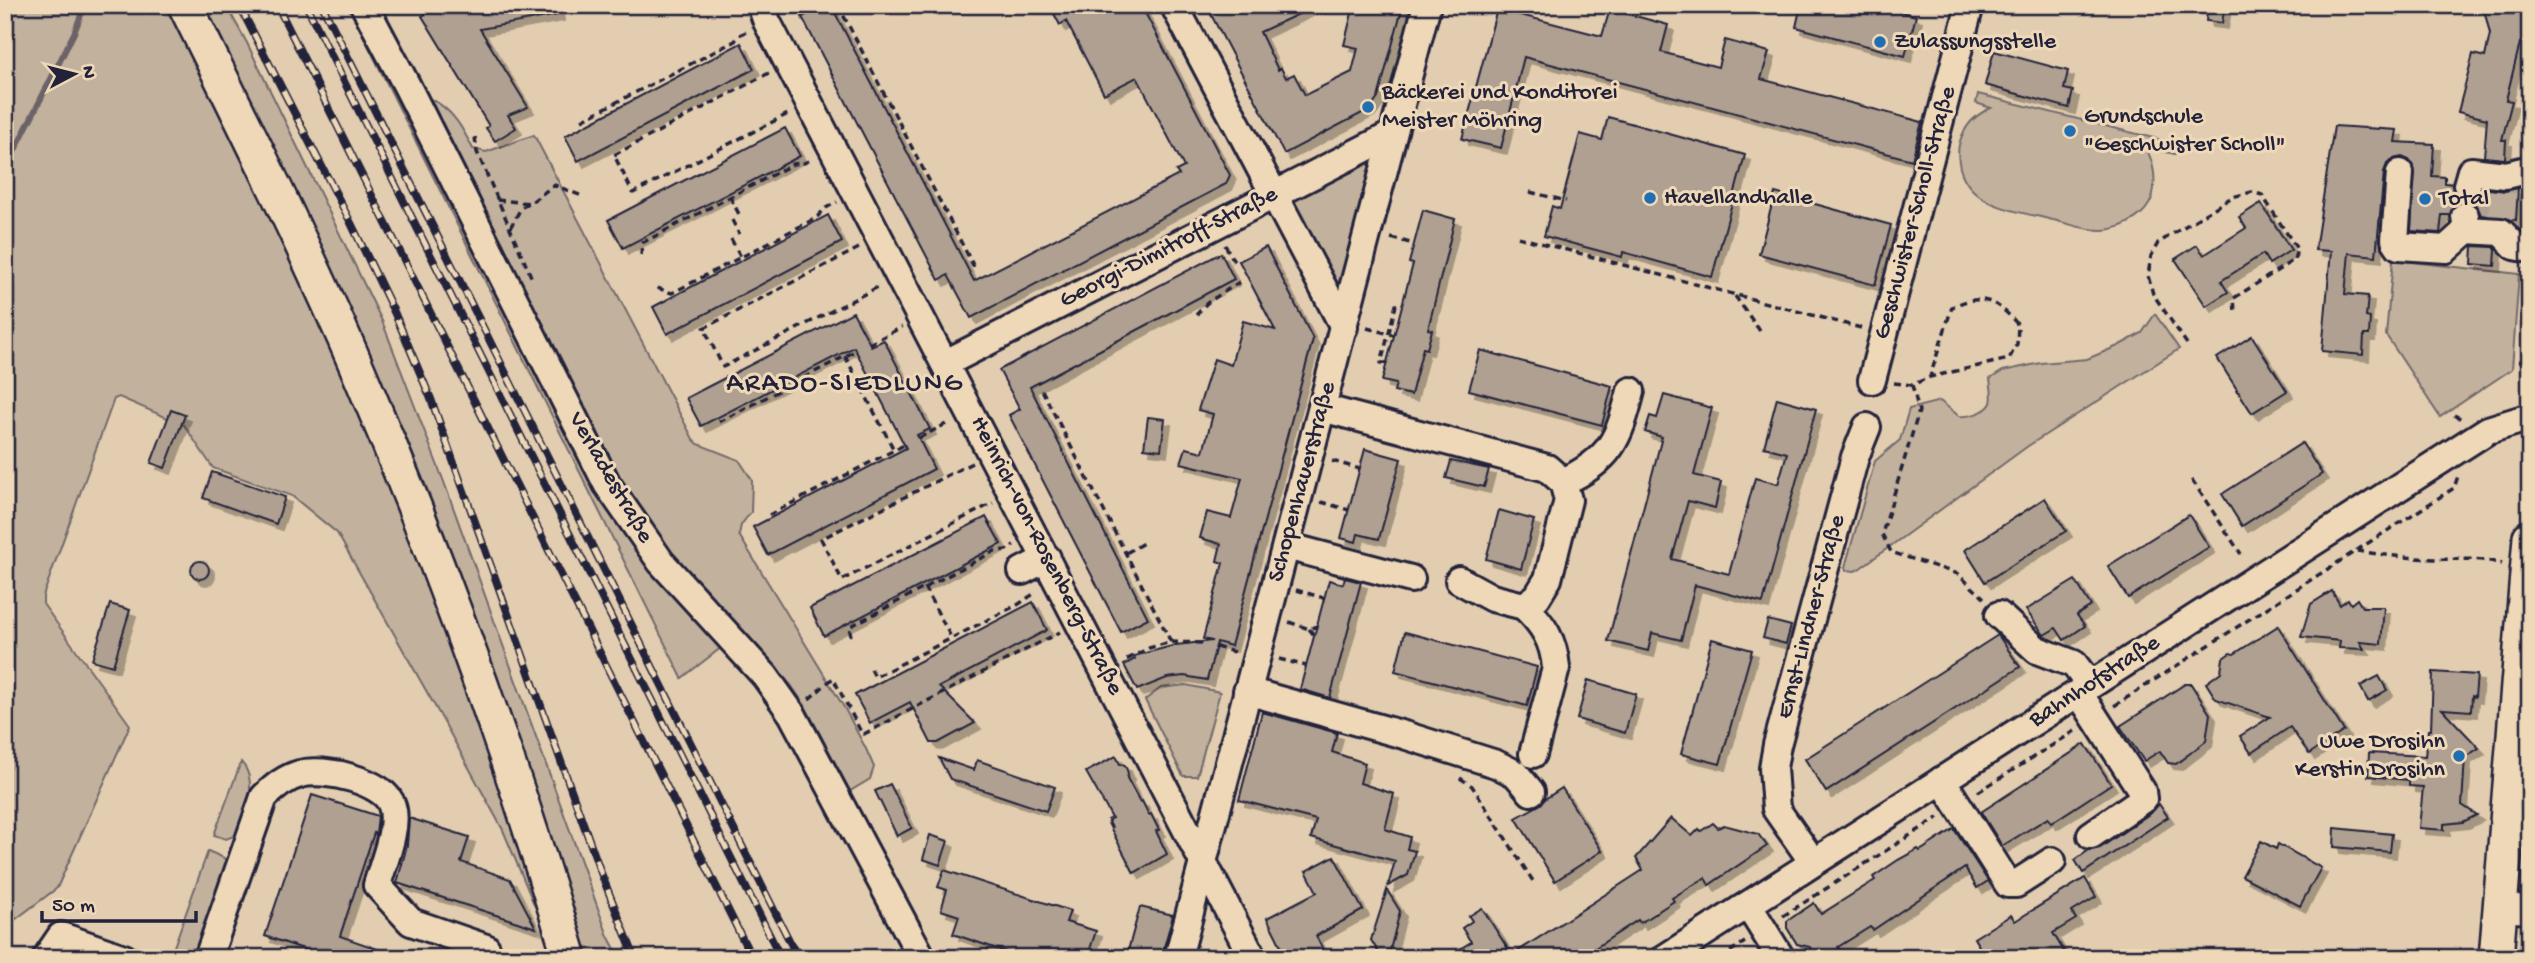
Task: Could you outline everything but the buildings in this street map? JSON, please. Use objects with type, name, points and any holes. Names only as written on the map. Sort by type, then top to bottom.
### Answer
[{"type":"main road","points":[[185,5],[358,369],[429,541],[485,693],[570,958]]},
{"type":"main road","points":[[2496,958],[2515,909],[2530,537]]},
{"type":"street","name":"Verladestraße","points":[[364,5],[594,458],[623,509],[661,562],[765,676],[792,714],[922,958]]},
{"type":"street","name":"Heinrich-von-Rosenberg-Straße","points":[[761,5],[767,22],[1253,958]]},
{"type":"street","points":[[1174,5],[1345,324]]},
{"type":"street","name":"Schopenhauerstraße","points":[[1178,958],[1427,5]]},
{"type":"street","name":"Geschwister-Scholl-Straße","points":[[1872,380],[1970,5]]},
{"type":"street","name":"Georgi-Dimitroff-Straße","points":[[946,363],[1393,134]]},
{"type":"street","points":[[2467,185],[2470,172],[2513,177]]},
{"type":"street","points":[[2400,173],[2395,240],[2399,246],[2446,249],[2466,223],[2501,225],[2515,246],[2530,249]]},
{"type":"street","points":[[1563,482],[1588,470],[1612,448],[1630,391]]},
{"type":"street","points":[[1322,408],[1547,468],[1563,482],[1568,500],[1548,579],[1537,597],[1524,606]]},
{"type":"street","name":"Bahnhofstraße","points":[[1665,958],[2488,430],[2530,417]]},
{"type":"street","name":"Ernst-Lindner-Straße","points":[[1813,862],[1776,809],[1773,768],[1855,457],[1867,427]]},
{"type":"street","points":[[1286,546],[1411,579]]},
{"type":"street","points":[[1026,584],[1047,558]]},
{"type":"street","points":[[1459,580],[1492,598],[1524,606],[1542,623],[1555,656],[1556,668],[1532,754]]},
{"type":"street","points":[[1999,615],[2037,650],[2074,664],[2084,689],[2142,791],[2143,799],[2091,835]]},
{"type":"street","points":[[1247,691],[1496,764],[1516,774],[1531,792]]},
{"type":"street","points":[[208,958],[264,797],[284,780],[312,772],[344,777],[381,789],[392,803],[395,819],[377,885],[411,922],[486,948]]},
{"type":"street","points":[[1942,780],[2008,884],[2017,884],[2052,861]]},
{"type":"street","points":[[1748,905],[1781,958]]},
{"type":"street","points":[[46,958],[61,936],[124,958]]},
{"type":"path","points":[[620,8],[640,5]]},
{"type":"path","points":[[838,5],[976,271]]},
{"type":"path","points":[[582,120],[735,41],[739,35]]},
{"type":"path","points":[[774,71],[614,155],[624,175],[634,193],[795,111]]},
{"type":"path","points":[[475,137],[477,152],[510,228],[521,208],[554,185],[582,196]]},
{"type":"path","points":[[641,255],[642,243],[793,164],[804,163]]},
{"type":"path","points":[[1530,192],[1566,201]]},
{"type":"path","points":[[2188,344],[2153,294],[2148,276],[2151,256],[2158,243],[2232,197],[2252,192],[2262,195],[2297,248],[2294,260],[2234,298],[2235,312]]},
{"type":"path","points":[[730,197],[740,216]]},
{"type":"path","points":[[497,201],[530,202]]},
{"type":"path","points":[[657,288],[672,293],[816,218],[826,208]]},
{"type":"path","points":[[732,220],[739,234]]},
{"type":"path","points":[[1518,237],[1884,334]]},
{"type":"path","points":[[731,239],[741,257]]},
{"type":"path","points":[[864,246],[704,328],[723,367],[884,284]]},
{"type":"path","points":[[1196,315],[1207,303],[1241,281]]},
{"type":"path","points":[[1733,294],[1760,331]]},
{"type":"path","points":[[1872,380],[1912,385],[1930,377],[2009,359],[2017,344],[2018,325],[2004,308],[1986,300],[1966,300],[1952,307],[1930,377]]},
{"type":"path","points":[[1387,363],[1381,363],[1388,334],[1396,305],[1402,306]]},
{"type":"path","points":[[1345,324],[1394,335]]},
{"type":"path","points":[[869,344],[896,331]]},
{"type":"path","points":[[719,422],[855,351]]},
{"type":"path","points":[[845,356],[894,450]]},
{"type":"path","points":[[2519,361],[2530,362]]},
{"type":"path","points":[[1912,385],[1919,411],[1882,534],[1891,552],[1958,574],[1979,592],[1999,615]]},
{"type":"path","points":[[1042,390],[1171,642]]},
{"type":"path","points":[[919,438],[949,422]]},
{"type":"path","points":[[769,514],[904,445]]},
{"type":"path","points":[[1310,454],[1360,469]]},
{"type":"path","points":[[977,460],[821,539],[842,580],[997,501]]},
{"type":"path","points":[[2192,480],[2241,554]]},
{"type":"path","points":[[1299,496],[1349,510]]},
{"type":"path","points":[[1126,553],[1145,542]]},
{"type":"path","points":[[851,636],[849,626],[995,551],[1006,550],[1016,544]]},
{"type":"path","points":[[2355,550],[2385,556],[2484,558],[2503,564]]},
{"type":"path","points":[[871,669],[875,677],[1019,604],[1026,584]]},
{"type":"path","points":[[924,587],[952,639]]},
{"type":"path","points":[[792,714],[833,678],[864,734],[1065,629]]},
{"type":"path","points":[[1309,629],[1314,635]]},
{"type":"path","points":[[1119,663],[1149,648],[1171,642],[1202,643]]},
{"type":"path","points":[[1450,772],[1472,786],[1533,881]]},
{"type":"shaded area","points":[[5,5],[171,5],[320,319],[362,415],[470,696],[555,958],[552,958],[544,928],[503,830],[337,533],[292,496],[213,468],[184,425],[119,397],[114,399],[43,596],[43,604],[130,725],[57,888],[12,922],[5,932]]},
{"type":"shaded area","points":[[205,5],[226,5],[382,321],[444,482],[608,936],[620,958],[586,958],[506,705],[439,518],[339,286]]},
{"type":"shaded area","points":[[350,9],[396,90],[591,476],[722,647],[682,678]]},
{"type":"shaded area","points":[[1978,94],[2177,144],[2175,154],[2145,147],[2154,171],[2152,198],[2141,214],[2117,227],[2089,229],[1998,206],[1974,192],[1966,181],[1958,158],[1960,141],[1968,125],[1991,108],[1976,103]]},
{"type":"shaded area","points":[[430,99],[451,114],[473,149],[486,152],[534,135],[693,439],[698,444],[739,460],[752,480],[751,512],[741,525],[739,535],[845,709],[874,767],[870,779],[850,791],[804,704],[791,685],[669,552],[624,485]]},
{"type":"shaded area","points":[[1373,158],[1338,298],[1288,203]]},
{"type":"shaded area","points":[[2393,260],[2519,274],[2512,369],[2440,417],[2386,335]]},
{"type":"shaded area","points":[[2155,314],[2179,349],[2028,446],[1859,569],[1846,570],[1875,461],[1900,440],[1909,409],[1940,401],[1959,416],[1977,414],[1991,403],[1990,379],[2003,371],[2041,363],[2087,359],[2142,333]]},
{"type":"shaded area","points":[[1186,685],[1220,692],[1197,776],[1183,776],[1145,700],[1161,688]]},
{"type":"shaded area","points":[[241,762],[249,778],[249,797],[239,834],[226,839],[214,835]]},
{"type":"shaded area","points":[[208,851],[224,858],[228,866],[197,958],[170,958]]},
{"type":"waterway","points":[[5,170],[74,33],[85,5]]},
{"type":"tunnel","points":[[2501,218],[2504,187]]},
{"type":"railway","points":[[239,5],[351,223],[395,314],[431,399],[601,873],[635,958]]},
{"type":"railway","points":[[277,5],[752,958]]},
{"type":"railway","points":[[306,5],[781,958]]},
{"type":"railway","points":[[322,5],[798,958]]},
{"type":"place","name":"Zulassungsstelle","points":[[1880,42]]},
{"type":"place","name":"Bäckerei und Konditorei Meister Möhring","points":[[1368,107]]},
{"type":"place","name":"Grundschule \"Geschwister Scholl\"","points":[[2070,131]]},
{"type":"place","name":"Havellandhalle","points":[[1650,198]]},
{"type":"place","name":"Total","points":[[2425,199]]},
{"type":"place","name":"Uwe Drosihn Kerstin Drosihn","points":[[2459,756]]},
{"type":"district","name":"ARADO-SIEDLUNG","points":[[845,384]]}]
